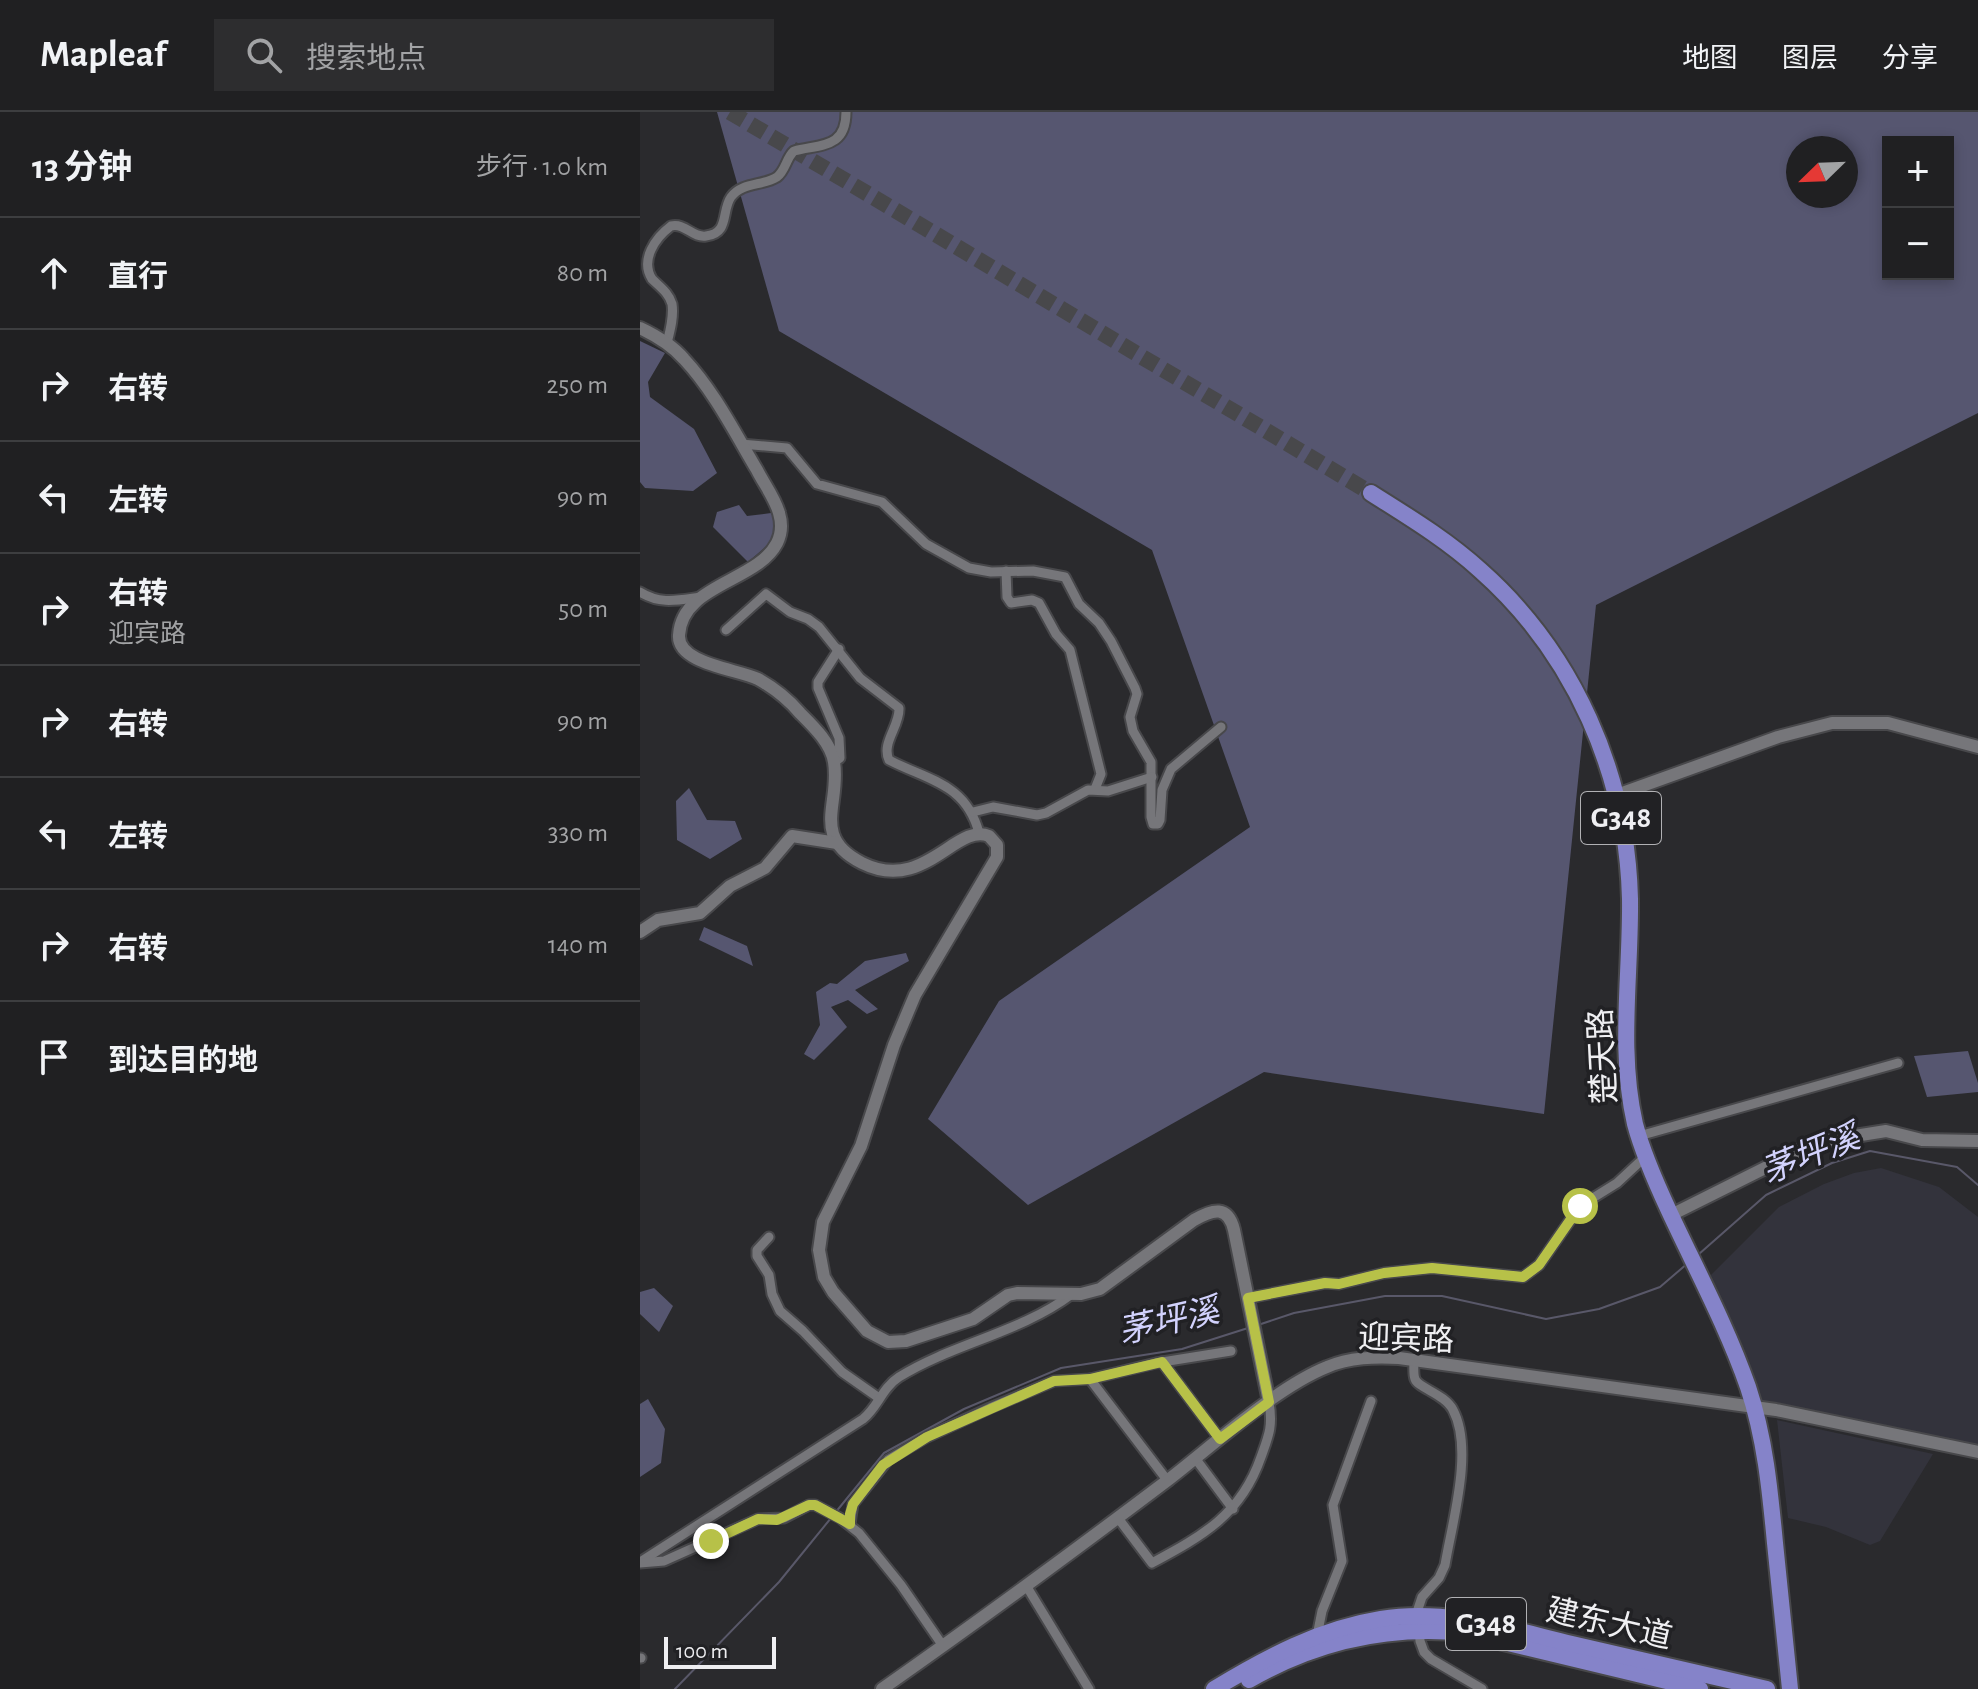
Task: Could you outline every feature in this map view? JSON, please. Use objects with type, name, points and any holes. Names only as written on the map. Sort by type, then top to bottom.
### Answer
[{"type":"highway","name":"楚天路","points":[[1371,493],[1455,549],[1528,619],[1555,656],[1582,703],[1607,763],[1617,795],[1628,864],[1626,1061],[1629,1093],[1645,1157],[1736,1357],[1754,1406],[1769,1480],[1790,1689]]},
{"type":"highway","name":"建东大道","points":[[1214,1689],[1272,1654],[1382,1619],[1466,1633],[1700,1689]]},
{"type":"highway","name":"建东大道","points":[[1418,1623],[1469,1620],[1767,1689]]},
{"type":"highway","name":"建东大道","points":[[1234,1689],[1318,1641]]},
{"type":"street","points":[[667,343],[672,308],[667,294],[644,264],[649,250],[667,229],[676,224],[700,236],[719,230],[725,220],[727,204],[738,191],[777,176],[794,151],[823,146],[838,138],[846,123],[846,112]]},
{"type":"street","points":[[640,328],[667,343],[694,371],[741,444],[780,516],[781,532],[775,546],[764,558],[703,596],[689,610],[681,625],[679,637],[682,649],[691,657],[742,673],[775,690],[817,731],[831,751],[834,762],[831,824],[837,843],[850,856],[880,870],[897,871],[929,861],[968,835],[979,833],[994,840],[998,851],[927,971],[904,1019],[861,1146],[820,1231],[821,1268],[833,1292],[877,1338],[893,1343],[906,1341],[973,1319],[1008,1295],[1072,1294],[1100,1289],[1205,1214],[1221,1212],[1233,1223],[1273,1424],[1257,1468],[1233,1509],[1215,1526],[1152,1563],[1118,1518]]},
{"type":"street","points":[[741,444],[787,448],[817,484],[882,502],[926,544],[969,568],[980,571],[1033,571],[1065,577],[1079,604],[1099,623],[1135,688],[1137,694],[1131,710],[1131,724],[1151,762],[1151,817],[1155,824],[1160,820],[1163,783],[1171,769],[1221,727]]},
{"type":"street","points":[[1006,571],[1007,597],[1011,603],[1032,600],[1039,603],[1056,634],[1070,650],[1101,774],[1095,789]]},
{"type":"street","points":[[640,592],[665,602],[703,596]]},
{"type":"street","points":[[726,630],[766,594],[781,607],[819,627],[860,678],[899,708],[899,716],[886,749],[889,760],[922,773],[960,797],[973,812],[979,833]]},
{"type":"street","points":[[834,762],[840,758],[842,751],[818,682],[839,649]]},
{"type":"street","points":[[1617,795],[1787,734],[1832,723],[1888,723],[1978,747]]},
{"type":"street","points":[[973,812],[993,807],[1037,815],[1060,806],[1078,793],[1095,789],[1108,791],[1152,777]]},
{"type":"street","points":[[640,932],[658,920],[700,913],[730,886],[765,868],[792,836],[837,843]]},
{"type":"street","points":[[1639,1136],[1898,1063]]},
{"type":"street","points":[[1671,1215],[1817,1142],[1886,1131],[1922,1140],[1978,1141]]},
{"type":"street","points":[[1249,1303],[1325,1283],[1339,1284],[1384,1273],[1432,1268],[1523,1277],[1539,1265],[1580,1206],[1617,1183],[1645,1157]]},
{"type":"street","points":[[769,1237],[757,1250],[757,1256],[769,1275],[772,1294],[780,1311],[842,1372],[879,1398]]},
{"type":"street","points":[[640,1563],[698,1522],[819,1449],[869,1414],[891,1383],[905,1374],[958,1348],[1004,1333],[1072,1294]]},
{"type":"street","points":[[850,1524],[853,1504],[883,1465],[927,1437],[1054,1381],[1090,1379],[1162,1362],[1231,1351]]},
{"type":"street","name":"迎宾路","points":[[882,1689],[1027,1587],[1269,1402],[1311,1374],[1344,1361],[1381,1357],[1414,1360],[1754,1406],[1978,1452]]},
{"type":"street","points":[[1414,1360],[1414,1378],[1418,1384],[1437,1393],[1454,1411],[1459,1426],[1462,1468],[1445,1565],[1439,1578],[1422,1597],[1418,1623],[1424,1652],[1482,1689]]},
{"type":"street","points":[[1162,1362],[1220,1439]]},
{"type":"street","points":[[1090,1379],[1167,1480]]},
{"type":"street","points":[[1318,1641],[1322,1611],[1342,1561],[1333,1505],[1371,1401]]},
{"type":"street","points":[[1195,1458],[1233,1509]]},
{"type":"street","points":[[640,1563],[664,1561],[758,1519],[777,1520],[809,1505],[818,1507],[850,1524],[901,1585],[943,1646]]},
{"type":"street","points":[[1027,1587],[1089,1689]]},
{"type":"shaded area","points":[[717,112],[1978,112],[1978,413],[1596,605],[1544,1114],[1264,1072],[1028,1205],[928,1119],[999,1001],[1250,827],[1152,550],[779,331]]},
{"type":"shaded area","points":[[640,341],[665,353],[648,382],[650,397],[694,429],[717,473],[693,491],[645,488],[640,482]]},
{"type":"shaded area","points":[[739,505],[747,516],[771,513],[777,524],[769,544],[748,562],[713,527],[717,512]]},
{"type":"shaded area","points":[[689,788],[707,820],[735,821],[742,839],[710,859],[677,840],[676,801]]},
{"type":"shaded area","points":[[704,927],[747,946],[753,966],[699,940]]},
{"type":"shaded area","points":[[906,953],[909,961],[855,990],[878,1009],[867,1014],[848,1000],[831,1007],[847,1027],[814,1060],[804,1054],[820,1025],[816,992],[830,983],[837,984],[865,961]]},
{"type":"shaded area","points":[[1968,1051],[1978,1092],[1927,1097],[1914,1056]]},
{"type":"shaded area","points":[[1881,1168],[1939,1187],[1978,1217],[1978,1450],[1757,1402],[1707,1279],[1779,1207],[1824,1184],[1854,1173]]},
{"type":"shaded area","points":[[654,1288],[673,1306],[659,1332],[640,1314],[640,1292]]},
{"type":"shaded area","points":[[648,1399],[665,1429],[661,1463],[640,1477],[640,1404]]},
{"type":"shaded area","points":[[1777,1420],[1933,1454],[1880,1541],[1870,1545],[1826,1527],[1788,1518]]},
{"type":"waterway","name":"茅坪溪","points":[[1699,1254],[1766,1195],[1832,1163],[1870,1151],[1957,1167],[1978,1185]]},
{"type":"waterway","name":"茅坪溪","points":[[1258,1325],[1294,1313],[1385,1296],[1442,1296],[1546,1319],[1599,1309],[1660,1287],[1688,1263]]},
{"type":"waterway","name":"茅坪溪","points":[[835,1513],[884,1453],[964,1409],[1061,1368],[1182,1349],[1248,1328]]},
{"type":"waterway","name":"茅坪溪","points":[[675,1689],[779,1582],[831,1518]]},
{"type":"tunnel","points":[[730,112],[1371,493]]},
{"type":"route","points":[[711,1541],[758,1519],[777,1520],[809,1505],[815,1505],[850,1524],[853,1504],[893,1456],[927,1437],[1054,1381],[1090,1379],[1162,1362],[1220,1439],[1269,1402],[1248,1298],[1325,1283],[1339,1284],[1384,1273],[1432,1268],[1523,1277],[1539,1265],[1580,1206]]}]
